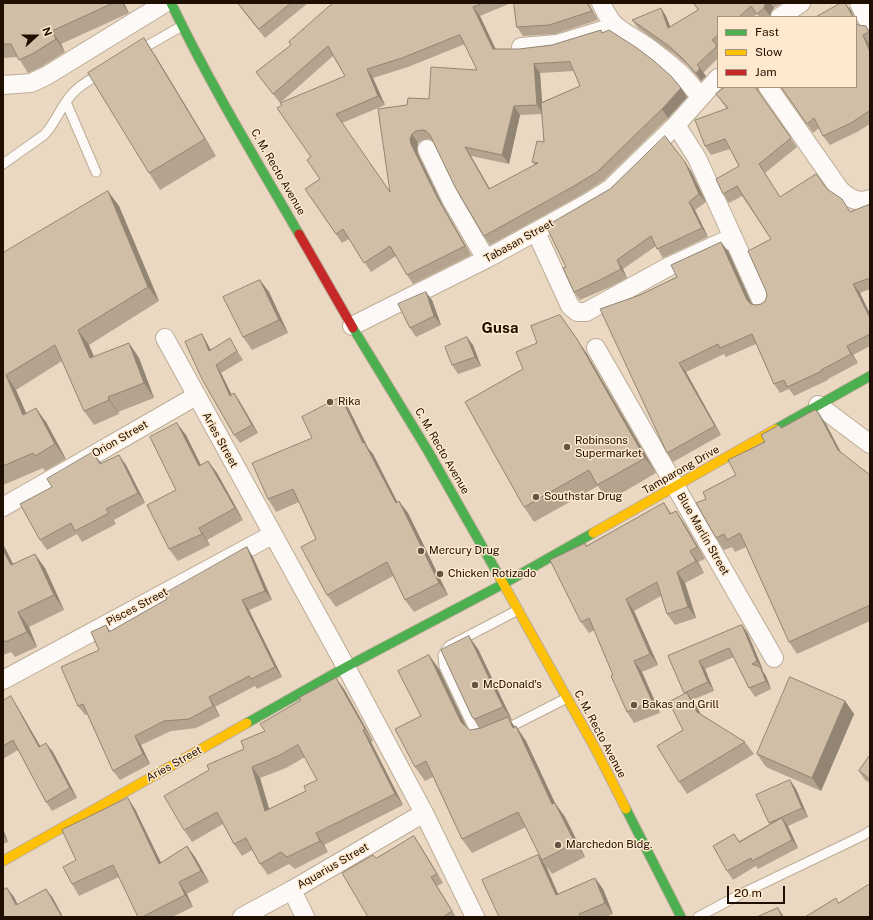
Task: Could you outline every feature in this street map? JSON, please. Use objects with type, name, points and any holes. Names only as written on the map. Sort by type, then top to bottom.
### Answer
[{"type":"main road","name":"C. M. Recto Avenue","points":[[171,3],[231,115],[352,326],[428,450],[518,610],[595,748],[681,917]]},
{"type":"main road","name":"Tamparong Drive","points":[[503,584],[870,376]]},
{"type":"main road","name":"Aries Street","points":[[3,861],[346,668],[503,584]]},
{"type":"street","points":[[3,85],[31,83],[46,76],[165,3]]},
{"type":"street","points":[[601,3],[607,16],[616,26],[643,43],[676,69],[690,83],[700,97]]},
{"type":"street","points":[[782,16],[801,3]]},
{"type":"street","points":[[859,3],[870,25]]},
{"type":"street","points":[[520,47],[557,44],[616,26]]},
{"type":"street","name":"Tabasan Street","points":[[352,326],[486,259],[586,204],[610,189],[676,124],[717,79]]},
{"type":"street","points":[[769,88],[840,190],[852,200],[866,201],[870,199]]},
{"type":"street","points":[[676,124],[697,158],[763,304]]},
{"type":"street","points":[[427,149],[452,201],[486,259]]},
{"type":"street","points":[[536,232],[570,306],[577,312],[586,312],[668,267],[733,237]]},
{"type":"street","name":"Aries Street","points":[[165,338],[424,812],[475,917]]},
{"type":"street","name":"Blue Marlin Street","points":[[596,348],[774,658]]},
{"type":"street","name":"Orion Street","points":[[3,507],[196,396]]},
{"type":"street","points":[[818,405],[870,444]]},
{"type":"street","name":"Pisces Street","points":[[3,680],[272,535]]},
{"type":"street","name":"Aquarius Street","points":[[242,917],[292,890],[424,812]]},
{"type":"street","points":[[292,890],[305,917]]},
{"type":"lane","points":[[130,56],[182,26]]},
{"type":"lane","points":[[3,164],[44,135],[50,129],[66,102],[84,83],[110,68]]},
{"type":"lane","points":[[66,102],[96,172]]},
{"type":"lane","points":[[518,610],[449,646],[443,655],[444,666],[476,733],[482,739],[492,736],[567,698]]},
{"type":"lane","points":[[698,917],[741,894],[870,831]]},
{"type":"building","points":[[3,3],[113,3],[52,31],[56,39],[19,60],[11,44],[3,44]]},
{"type":"building","points":[[238,3],[291,3],[259,29]]},
{"type":"building","points":[[333,3],[483,3],[473,7],[493,49],[519,49],[552,45],[601,30],[602,33],[609,30],[654,61],[671,76],[681,88],[662,109],[597,172],[484,236],[455,187],[430,135],[426,131],[416,131],[412,134],[410,139],[411,144],[437,197],[465,246],[407,275],[390,246],[364,263],[343,229],[336,234],[305,189],[320,179],[307,160],[311,157],[277,108],[282,105],[280,103],[345,76],[328,46],[273,94],[256,72],[291,45],[289,42]],"holes":[[[460,35],[477,70],[431,67],[429,99],[408,98],[407,105],[378,109],[390,192],[336,114],[378,96],[367,69],[402,58]],[[570,62],[580,86],[541,103],[544,142],[537,141],[532,162],[538,163],[489,189],[465,147],[502,155],[514,106],[537,105],[534,64]]]},
{"type":"building","points":[[514,3],[587,3],[592,11],[549,25],[517,27]]},
{"type":"building","points":[[694,3],[766,3],[764,8],[757,14],[751,6],[740,16],[717,16],[717,36],[712,40],[717,46],[697,65],[700,68],[696,73],[669,46],[632,20],[661,8],[668,28],[698,10]]},
{"type":"building","points":[[841,3],[845,3],[852,16],[818,16]]},
{"type":"building","points":[[857,24],[866,26],[869,32],[863,35],[870,52],[870,112],[869,111],[851,123],[823,136],[814,118],[807,124],[782,88],[857,88]]},
{"type":"building","points":[[144,38],[205,139],[149,173],[88,73]]},
{"type":"building","points":[[724,88],[756,88],[791,138],[759,164],[780,197],[816,174],[827,189],[842,199],[850,212],[870,204],[870,278],[853,284],[870,318],[870,334],[847,346],[851,354],[821,370],[822,371],[787,387],[784,380],[774,384],[752,334],[720,348],[718,344],[679,363],[715,426],[667,453],[600,309],[640,295],[677,277],[671,265],[721,242],[747,300],[751,304],[756,305],[765,301],[767,296],[766,291],[748,251],[771,239],[737,186],[723,194],[716,179],[739,166],[725,139],[705,146],[695,120],[728,108],[716,94]]},
{"type":"building","points":[[665,136],[685,162],[699,194],[689,202],[702,228],[657,249],[651,236],[617,260],[621,269],[574,292],[563,268],[566,267],[546,226],[610,189]]},
{"type":"building","points":[[108,191],[148,287],[78,330],[90,358],[129,343],[144,383],[108,397],[109,400],[84,411],[55,345],[6,375],[23,415],[36,408],[55,444],[35,456],[33,453],[3,466],[3,253]]},
{"type":"building","points":[[260,280],[279,320],[243,337],[223,297]]},
{"type":"building","points":[[426,292],[434,316],[410,328],[398,304]]},
{"type":"building","name":"Robinsons Supermarket","points":[[560,315],[577,339],[645,458],[597,485],[589,470],[524,507],[465,402],[523,369],[516,352],[537,343],[531,326]]},
{"type":"building","points":[[202,334],[209,351],[230,338],[237,351],[216,365],[230,396],[234,393],[252,425],[234,435],[202,379],[185,342]]},
{"type":"building","points":[[467,337],[475,357],[452,365],[445,347]]},
{"type":"building","points":[[341,397],[363,443],[364,442],[396,503],[399,501],[439,583],[405,600],[387,562],[327,595],[301,547],[316,539],[293,489],[268,499],[252,463],[312,438],[302,417]]},
{"type":"building","points":[[815,410],[818,412],[838,450],[870,475],[870,605],[789,642],[740,533],[727,540],[724,534],[716,538],[696,503],[706,499],[703,492],[736,475],[728,460],[765,442],[761,435],[779,425],[781,428]]},
{"type":"building","points":[[177,423],[199,466],[208,461],[235,508],[199,528],[202,534],[169,549],[147,505],[176,490],[150,437]]},
{"type":"building","points":[[93,452],[100,464],[119,455],[138,493],[106,509],[109,513],[75,531],[71,523],[40,540],[20,504],[52,487],[47,479]]},
{"type":"building","points":[[664,503],[670,514],[676,511],[697,547],[690,551],[696,561],[677,572],[688,607],[667,614],[657,582],[626,599],[650,654],[634,661],[652,701],[627,712],[611,676],[613,675],[589,618],[581,622],[550,560],[585,543],[586,546]]},
{"type":"building","points":[[247,547],[265,591],[242,600],[275,667],[251,679],[249,676],[209,697],[213,706],[189,719],[164,721],[135,736],[143,754],[113,771],[83,704],[78,706],[61,667],[99,650],[91,632],[106,625],[109,632],[167,599],[164,594]]},
{"type":"building","points":[[3,550],[11,565],[35,554],[54,595],[18,612],[27,632],[5,642],[3,638]]},
{"type":"building","points":[[742,625],[757,661],[752,664],[760,667],[766,681],[749,688],[729,648],[699,661],[708,682],[684,693],[668,656]]},
{"type":"building","points":[[469,636],[503,707],[475,719],[472,717],[441,650]]},
{"type":"building","points":[[429,655],[461,722],[470,730],[481,728],[508,717],[513,728],[516,726],[552,804],[555,803],[575,843],[542,860],[518,812],[462,839],[426,761],[415,767],[395,729],[421,716],[398,671]]},
{"type":"building","points":[[790,677],[845,701],[812,778],[757,754]]},
{"type":"building","points":[[336,678],[365,729],[363,730],[395,794],[316,833],[320,841],[287,857],[281,852],[260,864],[246,838],[234,844],[217,812],[184,830],[164,796],[209,770],[207,765],[244,749],[241,741],[265,731],[260,724],[301,700],[299,698]],"holes":[[[298,745],[317,780],[304,786],[306,791],[265,811],[252,767],[278,756]]]},
{"type":"building","points":[[687,693],[697,712],[745,742],[679,782],[657,746],[683,730],[669,702]]},
{"type":"building","points":[[11,696],[39,747],[46,743],[70,788],[46,802],[13,740],[3,746],[3,701]]},
{"type":"building","points":[[870,755],[870,779],[859,771]]},
{"type":"building","points":[[790,780],[802,808],[769,823],[756,795]]},
{"type":"building","points":[[128,798],[159,864],[187,846],[201,871],[179,882],[185,895],[142,917],[138,917],[113,865],[72,884],[63,867],[76,860],[62,830]]},
{"type":"building","points":[[782,818],[792,840],[752,861],[751,858],[727,871],[713,846],[734,834],[739,842]]},
{"type":"building","points":[[414,836],[437,874],[431,877],[452,911],[443,917],[368,917],[342,873],[373,855],[376,858]]},
{"type":"building","points":[[538,855],[556,895],[595,878],[605,903],[579,914],[581,917],[499,917],[482,880]]},
{"type":"building","points":[[870,884],[870,917],[805,917],[836,898],[838,903]]},
{"type":"building","points":[[7,888],[16,905],[46,889],[62,917],[3,917],[3,890]]},
{"type":"building","points":[[778,908],[782,917],[757,917]]},
{"type":"traffic: fast","points":[[171,3],[217,91],[299,234]]},
{"type":"traffic: fast","points":[[353,328],[428,451],[499,576]]},
{"type":"traffic: fast","points":[[776,429],[870,376]]},
{"type":"traffic: fast","points":[[247,723],[346,667],[503,584],[593,533]]},
{"type":"traffic: fast","points":[[626,809],[681,917]]},
{"type":"traffic: slow","points":[[593,533],[776,429]]},
{"type":"traffic: slow","points":[[499,576],[595,748],[626,809]]},
{"type":"traffic: slow","points":[[3,861],[247,723]]},
{"type":"traffic: jam","points":[[299,234],[353,328]]},
{"type":"place","name":"Rika","points":[[330,402]]},
{"type":"place","name":"Robinsons Supermarket","points":[[567,447]]},
{"type":"place","name":"Southstar Drug","points":[[536,497]]},
{"type":"place","name":"Mercury Drug","points":[[421,551]]},
{"type":"place","name":"Chicken Rotizado","points":[[440,574]]},
{"type":"place","name":"McDonald's","points":[[475,685]]},
{"type":"place","name":"Bakas and Grill","points":[[634,705]]},
{"type":"place","name":"Marchedon Bldg.","points":[[558,845]]},
{"type":"district","name":"Gusa","points":[[500,328]]}]
